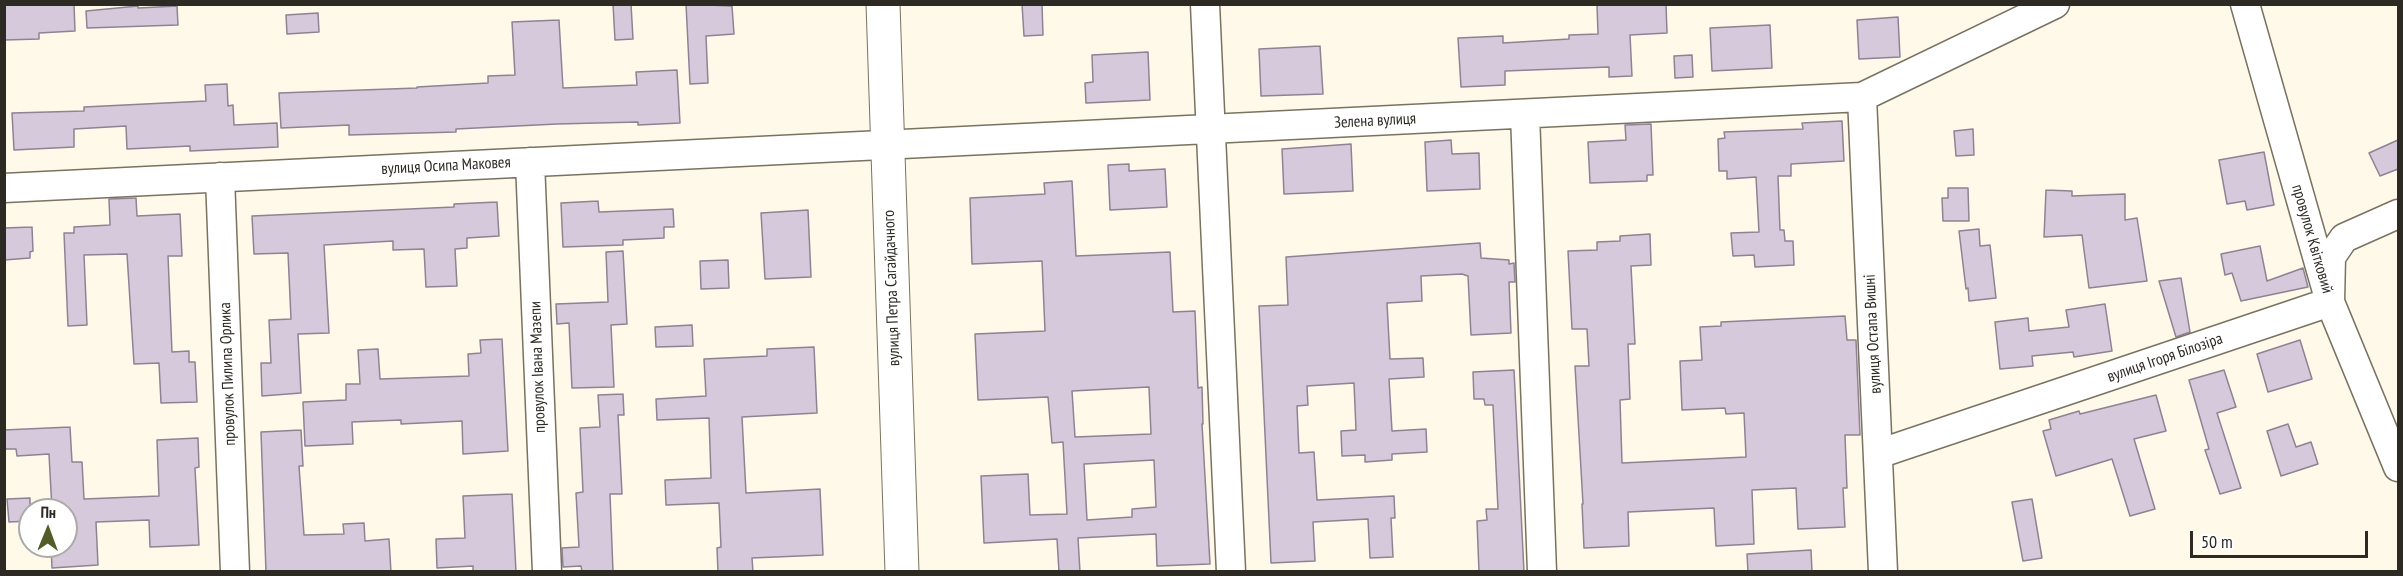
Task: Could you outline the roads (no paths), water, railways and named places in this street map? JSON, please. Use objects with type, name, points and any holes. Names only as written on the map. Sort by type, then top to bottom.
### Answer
[{"type":"street","name":"вулиця Петра Сагайдачного","points":[[883,4],[902,572]]},
{"type":"street","points":[[1205,4],[1231,572]]},
{"type":"street","points":[[1862,97],[2055,4]]},
{"type":"street","name":"провулок Квітковий","points":[[2246,4],[2330,302],[2398,467]]},
{"type":"street","name":"Зелена вулиця","points":[[887,145],[1862,97]]},
{"type":"street","name":"вулиця Остапа Вишні","points":[[1862,97],[1883,572]]},
{"type":"street","points":[[1525,114],[1542,572]]},
{"type":"street","name":"вулиця Осипа Маковея","points":[[4,188],[887,145]]},
{"type":"street","name":"провулок Івана Мазепи","points":[[530,162],[547,572]]},
{"type":"street","name":"провулок Пилипа Орлика","points":[[220,177],[235,572]]},
{"type":"street","points":[[2330,302],[2331,256],[2344,238],[2398,214]]},
{"type":"street","name":"вулиця Ігоря Білозіра","points":[[1878,454],[2330,302]]}]
